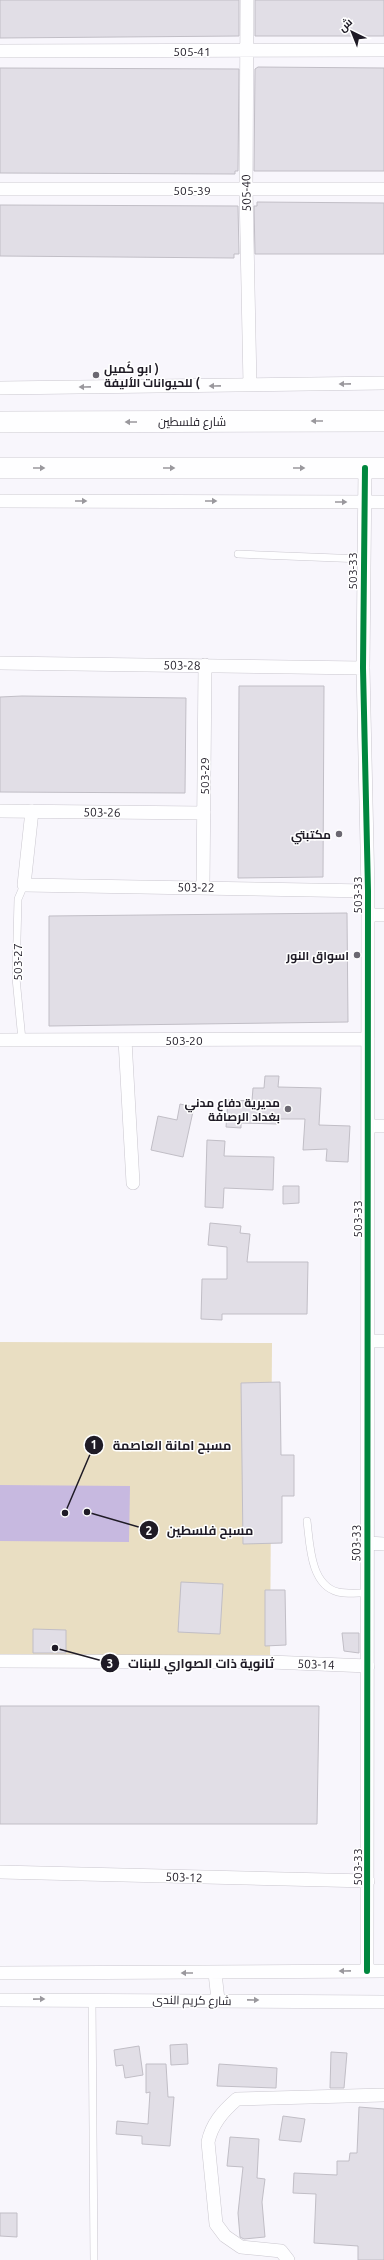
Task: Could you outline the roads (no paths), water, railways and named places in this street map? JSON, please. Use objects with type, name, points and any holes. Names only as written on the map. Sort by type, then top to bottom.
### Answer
[{"type":"main road","name":"شارع فلسطين","points":[[0,422],[384,420]]},
{"type":"main road","points":[[0,468],[374,468]]},
{"type":"street","name":"505-40","points":[[247,0],[246,190],[250,385]]},
{"type":"street","name":"505-41","points":[[0,51],[384,50]]},
{"type":"street","name":"505-39","points":[[0,189],[384,189]]},
{"type":"street","points":[[0,388],[384,384]]},
{"type":"street","name":"503-33","points":[[367,1971],[368,1666],[366,1593],[368,1544],[368,891],[363,668],[363,559],[364,502],[374,468]]},
{"type":"street","points":[[0,501],[384,502]]},
{"type":"street","name":"503-28","points":[[0,663],[363,668]]},
{"type":"street","name":"503-29","points":[[203,887],[205,665]]},
{"type":"street","name":"503-26","points":[[0,811],[204,813]]},
{"type":"street","points":[[24,885],[32,811]]},
{"type":"street","name":"503-22","points":[[24,885],[368,891]]},
{"type":"street","points":[[368,915],[384,916]]},
{"type":"street","name":"503-20","points":[[0,1040],[368,1039]]},
{"type":"street","points":[[125,1040],[133,1183]]},
{"type":"street","points":[[368,1126],[384,1126]]},
{"type":"street","points":[[368,1341],[384,1341]]},
{"type":"street","points":[[368,1544],[384,1544]]},
{"type":"street","name":"503-14","points":[[0,1661],[270,1662],[368,1666]]},
{"type":"street","name":"503-12","points":[[0,1872],[368,1881]]},
{"type":"street","points":[[0,1973],[384,1971]]},
{"type":"street","points":[[216,1973],[218,2000]]},
{"type":"street","name":"شارع كريم الندى","points":[[0,2000],[92,1999],[384,2002]]},
{"type":"street","points":[[288,2260],[281,2251],[241,2247],[225,2236],[216,2224],[208,2142],[211,2130],[218,2117],[237,2099],[384,2095]]},
{"type":"lane","points":[[238,554],[363,559]]},
{"type":"lane","name":"503-27","points":[[22,1040],[16,978],[18,899],[24,885]]},
{"type":"lane","points":[[307,1521],[312,1563],[322,1581],[337,1592],[366,1593]]},
{"type":"lane","points":[[92,1999],[94,2260]]},
{"type":"place","name":"ابو كُميل ) للحيوانات الأليفة (","points":[[96,375]]},
{"type":"place","name":"مكتبتي","points":[[339,834]]},
{"type":"place","name":"اسواق النور","points":[[357,955]]},
{"type":"place","name":"مديرية دفاع مدني بغداد الرصافة","points":[[288,1109]]},
{"type":"place","name":"مسبح فلسطين","points":[[87,1512]]},
{"type":"place","name":"مسبح امانة العاصمة","points":[[65,1513]]},
{"type":"place","name":"ثانوية ذات الصواري للبنات","points":[[55,1648]]}]
